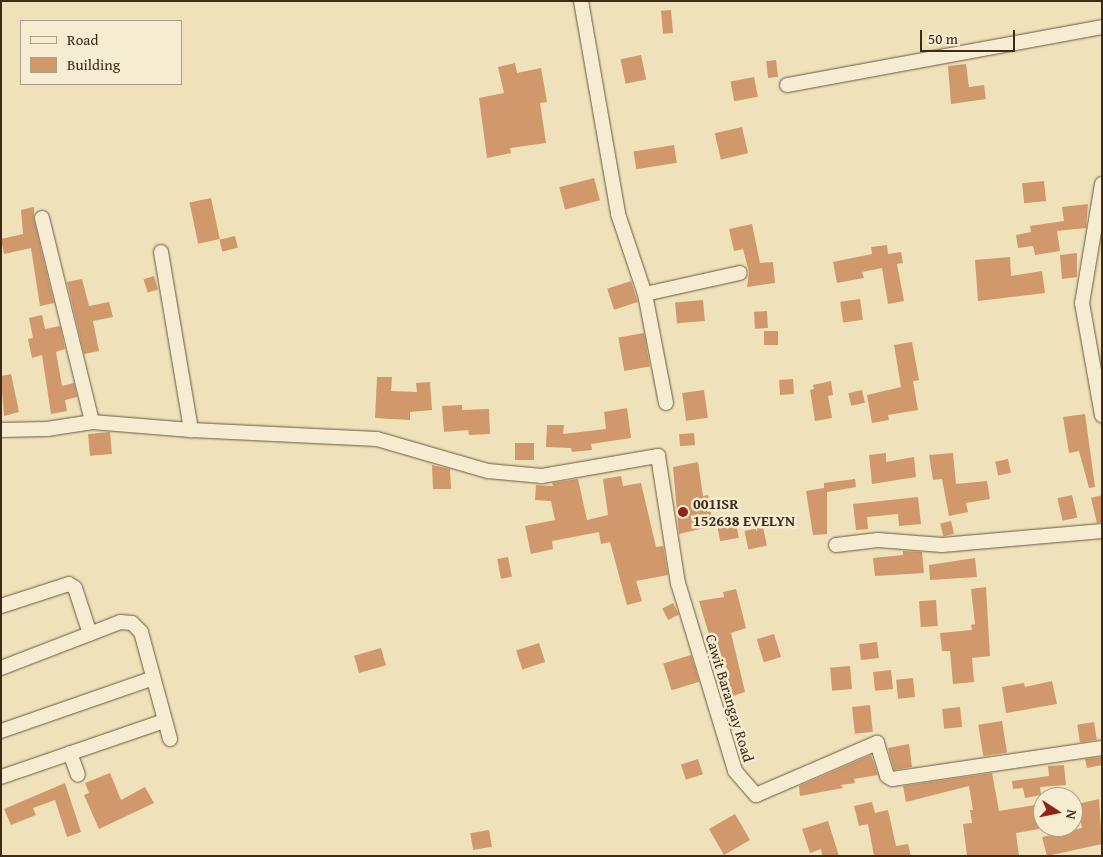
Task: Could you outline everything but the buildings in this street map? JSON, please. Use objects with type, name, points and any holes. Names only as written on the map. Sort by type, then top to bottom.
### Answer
[{"type":"street","points":[[581,1],[618,214],[645,294],[666,403]]},
{"type":"street","points":[[787,84],[1102,27]]},
{"type":"street","points":[[1102,184],[1082,302],[1102,415]]},
{"type":"street","points":[[42,218],[92,422]]},
{"type":"street","points":[[1,430],[47,429],[92,422],[191,430],[162,252]]},
{"type":"street","points":[[645,294],[740,273]]},
{"type":"street","name":"Cawit Barangay Road","points":[[191,430],[377,439],[488,471],[542,476],[658,456],[678,582],[734,771],[756,795],[878,743],[887,776],[892,779],[1102,748]]},
{"type":"street","points":[[836,545],[878,540],[942,545],[1102,531]]},
{"type":"street","points":[[1,606],[72,585],[90,634]]},
{"type":"street","points":[[1,668],[120,622],[132,623],[141,632],[151,679],[170,739]]},
{"type":"street","points":[[1,731],[151,679]]},
{"type":"street","points":[[1,777],[165,721]]},
{"type":"street","points":[[70,753],[78,775]]},
{"type":"place","name":"001ISR 152638 EVELYN","points":[[683,512]]}]
